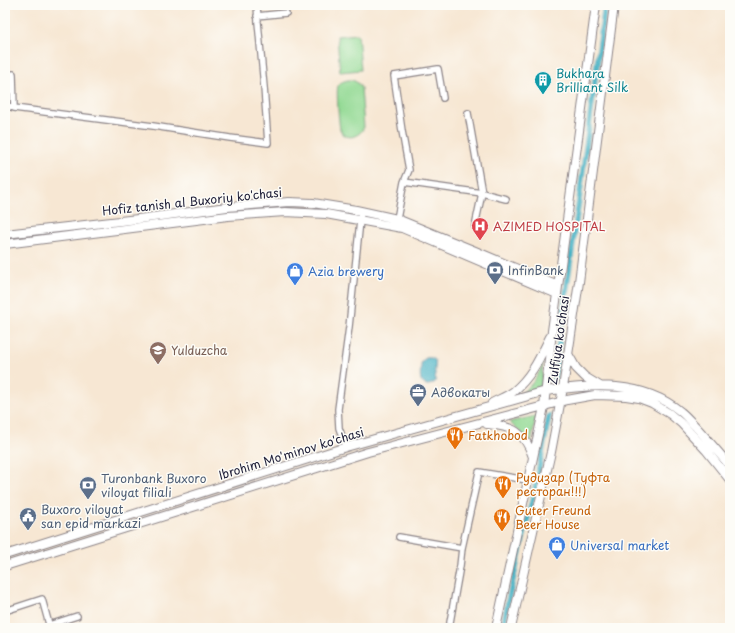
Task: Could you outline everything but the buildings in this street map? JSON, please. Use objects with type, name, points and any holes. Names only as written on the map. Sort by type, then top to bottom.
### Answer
[{"type":"main road","name":"Zulfiya ko'chasi","points":[[496,628],[544,407],[552,331],[596,5]]},
{"type":"main road","name":"Zulfiya ko'chasi","points":[[511,628],[561,402],[579,282],[614,5]]},
{"type":"main road","name":"Hofiz tanish al Buxoriy ko'chasi","points":[[5,234],[227,207],[298,202],[361,211],[401,223]]},
{"type":"main road","name":"Hofiz tanish al Buxoriy ko'chasi","points":[[5,244],[183,223],[228,216],[285,212],[326,214],[360,221],[401,223]]},
{"type":"main road","points":[[401,223],[558,290]]},
{"type":"main road","points":[[480,410],[513,392],[527,379],[552,331]]},
{"type":"main road","points":[[568,354],[576,368],[600,386]]},
{"type":"main road","points":[[563,388],[600,386],[638,390],[654,395],[681,412],[713,445],[730,466]]},
{"type":"main road","name":"Ibrohim Mo'minov ko'chasi","points":[[5,555],[346,447],[546,391],[563,388]]},
{"type":"main road","points":[[561,402],[595,395],[626,396],[639,398],[652,403],[670,414],[682,424],[706,450],[730,480]]},
{"type":"main road","name":"Ibrohim Mo'minov ko'chasi","points":[[5,566],[368,452],[561,402]]},
{"type":"main road","points":[[480,423],[501,425],[515,430],[530,448],[533,458]]},
{"type":"main road","points":[[366,442],[368,452]]},
{"type":"street","points":[[5,105],[14,108],[268,143],[257,5]]},
{"type":"street","points":[[257,16],[286,14]]},
{"type":"street","points":[[401,223],[404,182],[409,170],[394,76],[438,69],[443,98]]},
{"type":"street","points":[[13,74],[14,108]]},
{"type":"street","points":[[468,113],[482,193],[475,226]]},
{"type":"street","points":[[404,182],[482,193],[506,199]]},
{"type":"street","points":[[346,447],[340,428],[338,409],[349,327],[361,211]]},
{"type":"street","points":[[449,628],[462,548],[479,472],[528,480]]},
{"type":"street","points":[[399,537],[462,548]]},
{"type":"street","points":[[5,611],[42,599],[50,627],[77,616]]},
{"type":"green space","points":[[358,34],[361,70],[340,72],[337,36]]},
{"type":"green space","points":[[353,80],[359,84],[361,88],[364,127],[359,133],[352,137],[345,136],[342,133],[338,115],[338,86],[344,81]]},
{"type":"green space","points":[[543,363],[541,388],[522,393],[535,380]]},
{"type":"green space","points":[[536,416],[531,443],[509,422]]},
{"type":"water","points":[[426,358],[435,360],[436,378],[434,383],[429,385],[422,383],[420,377],[421,364]]},
{"type":"waterway","points":[[554,378],[605,5]]},
{"type":"waterway","points":[[503,628],[536,484],[549,416]]},
{"type":"place","name":"Bukhara Brilliant Silk","points":[[543,95]]},
{"type":"place","name":"AZIMED HOSPITAL","points":[[480,241]]},
{"type":"place","name":"InfinBank","points":[[495,285]]},
{"type":"place","name":"Azia brewery","points":[[295,286]]},
{"type":"place","name":"Yulduzcha","points":[[158,365]]},
{"type":"place","name":"Адвокаты","points":[[418,407]]},
{"type":"place","name":"Fatkhobod","points":[[455,450]]},
{"type":"place","name":"Рудизар (Туфта ресторан!!!)","points":[[503,499]]},
{"type":"place","name":"Turonbank Buxoro viloyat filiali","points":[[88,500]]},
{"type":"place","name":"Buxoro viloyat san epid markazi","points":[[28,531]]},
{"type":"place","name":"Guter Freund Beer House","points":[[502,532]]},
{"type":"place","name":"Universal market","points":[[557,560]]}]
